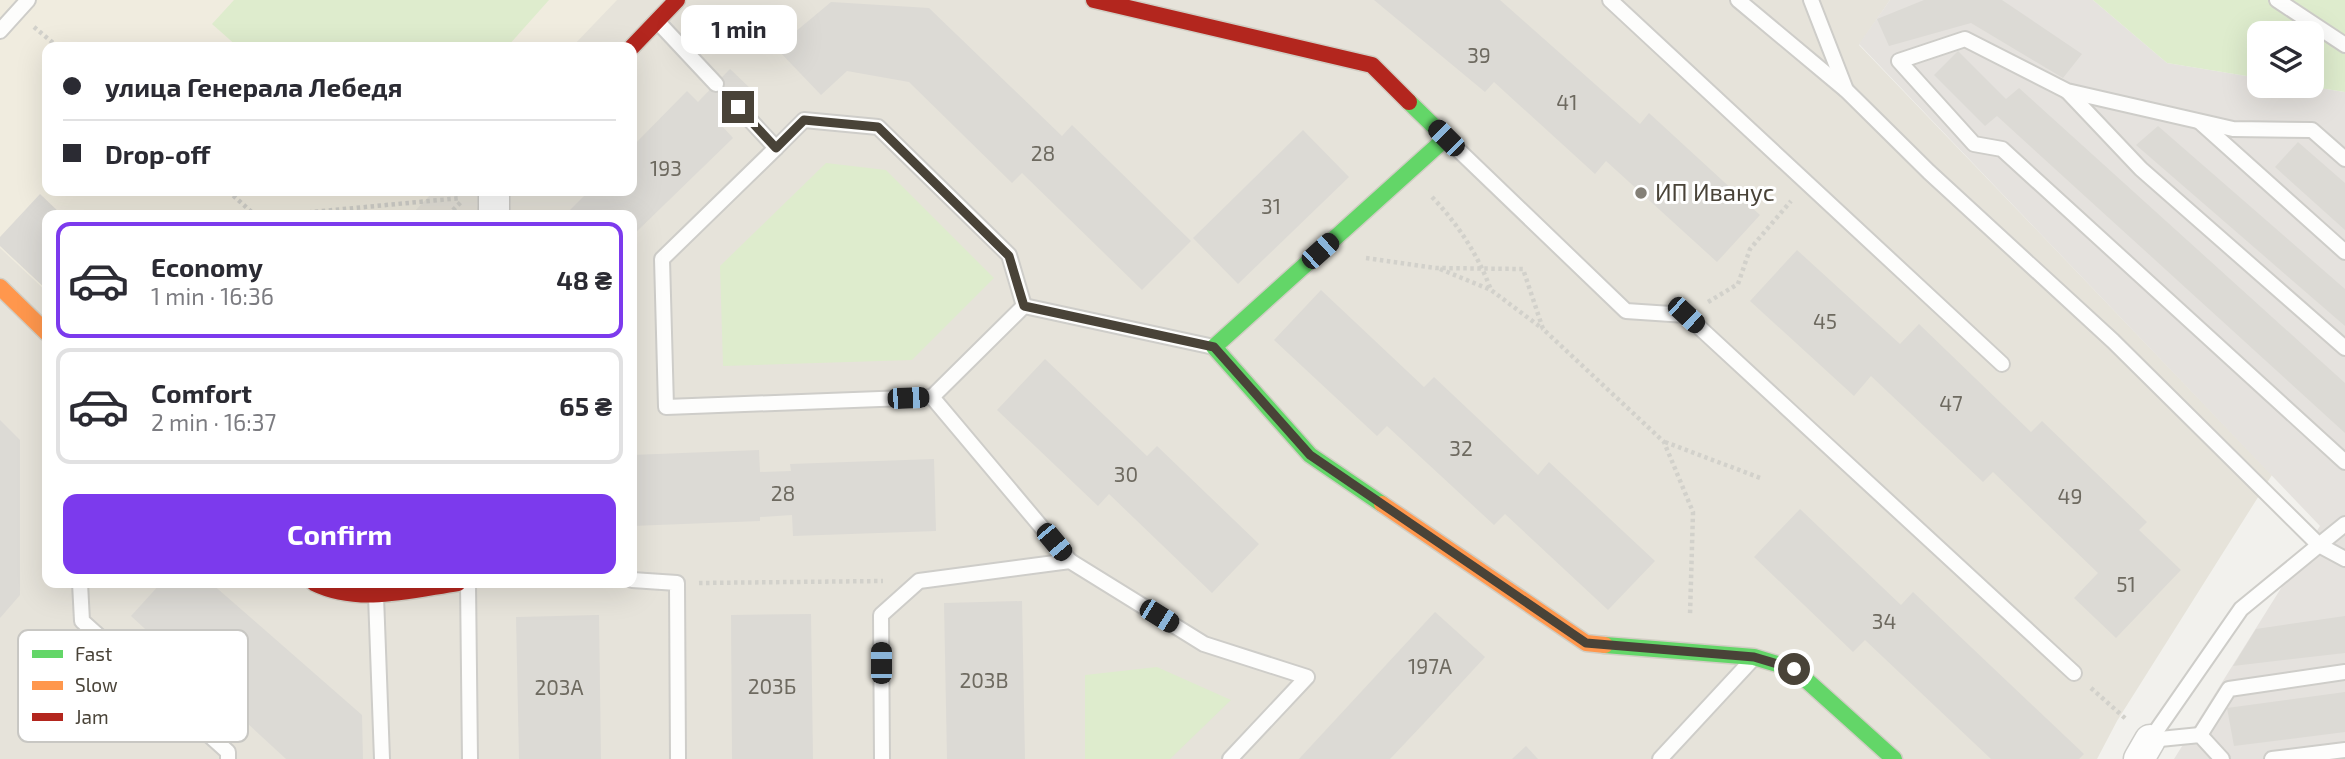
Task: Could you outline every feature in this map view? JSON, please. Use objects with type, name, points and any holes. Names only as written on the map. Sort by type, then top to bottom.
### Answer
[{"type":"street","points":[[637,42],[677,0]]},
{"type":"street","points":[[1094,0],[1372,65],[1446,138],[1214,347],[1310,455],[1586,643],[1754,657],[1794,669],[1894,759]]},
{"type":"street","points":[[0,287],[42,328]]},
{"type":"street","points":[[321,588],[376,594],[421,588]]},
{"type":"lane","points":[[0,31],[28,0]]},
{"type":"lane","points":[[1610,0],[2002,363]]},
{"type":"lane","points":[[1738,0],[1847,91],[1929,172],[2113,341],[2319,545],[2345,559]]},
{"type":"lane","points":[[1811,0],[1847,91]]},
{"type":"lane","points":[[2277,0],[2345,45]]},
{"type":"lane","points":[[657,21],[716,83]]},
{"type":"lane","points":[[2345,159],[2312,130],[2232,129],[2067,91],[1965,39],[1899,61],[1975,144],[2002,149],[2345,462]]},
{"type":"lane","points":[[2067,91],[2141,169],[2345,348]]},
{"type":"lane","points":[[738,107],[776,148]]},
{"type":"lane","points":[[804,120],[878,127],[1009,256],[1024,306],[932,397],[666,407],[662,259],[804,120]]},
{"type":"lane","points":[[2199,121],[2345,252]]},
{"type":"lane","points":[[1446,138],[1626,311],[1686,315],[2074,673]]},
{"type":"lane","points":[[1024,306],[1214,347]]},
{"type":"lane","points":[[932,397],[1070,561],[1204,644],[1307,677],[1230,759]]},
{"type":"lane","points":[[2145,749],[2241,609],[2345,524]]},
{"type":"lane","points":[[882,759],[881,615],[919,581],[1070,561]]},
{"type":"lane","points":[[637,579],[677,583],[678,759]]},
{"type":"lane","points":[[80,588],[82,621],[92,630]]},
{"type":"lane","points":[[468,588],[470,759]]},
{"type":"lane","points":[[376,594],[382,759]]},
{"type":"lane","points":[[1660,759],[1754,657]]},
{"type":"lane","points":[[2145,749],[2200,735],[2229,689],[2345,672]]},
{"type":"lane","points":[[2200,735],[2222,759]]},
{"type":"lane","points":[[217,742],[228,752],[228,759]]},
{"type":"lane","points":[[2272,759],[2345,750]]},
{"type":"path","points":[[1419,164],[1431,196],[1453,218],[1483,268],[1491,290]]},
{"type":"path","points":[[1686,315],[1738,284],[1750,249],[1806,182]]},
{"type":"path","points":[[234,196],[249,210]]},
{"type":"path","points":[[334,210],[465,198],[453,210]]},
{"type":"path","points":[[1320,251],[1436,268],[1523,269],[1543,328]]},
{"type":"path","points":[[1436,268],[1491,290],[1543,328],[1664,442],[1763,479]]},
{"type":"path","points":[[1664,442],[1693,512],[1688,651]]},
{"type":"path","points":[[677,583],[919,581]]},
{"type":"path","points":[[2074,673],[2145,749]]},
{"type":"shaded area","points":[[0,0],[1890,0],[1859,45],[2272,475],[2117,721],[2097,759],[0,759]]},
{"type":"shaded area","points":[[0,0],[617,0],[577,42],[42,42],[42,196],[429,196],[416,210],[42,210],[42,287],[0,248]]},
{"type":"shaded area","points":[[1890,0],[2093,0],[2167,63],[2247,76],[2247,98],[2324,98],[2324,89],[2345,92],[2345,759],[2174,759],[2320,526],[1859,44]]},
{"type":"green space","points":[[234,0],[549,0],[511,42],[232,42],[212,24]]},
{"type":"green space","points":[[2093,0],[2345,0],[2345,92],[2324,89],[2324,21],[2247,21],[2247,76],[2167,63]]},
{"type":"green space","points":[[826,163],[886,170],[994,278],[912,360],[723,366],[720,266]]},
{"type":"green space","points":[[1157,667],[1231,700],[1170,759],[1085,759],[1085,675]]},
{"type":"building","points":[[1374,0],[1500,0],[1640,124],[1649,113],[1760,215],[1717,262],[1606,161],[1595,174],[1494,82],[1485,92]]},
{"type":"building","points":[[1924,0],[2002,0],[2082,54],[2063,78],[1971,23],[1889,46],[1877,19]]},
{"type":"building","points":[[831,2],[929,8],[1062,136],[1072,125],[1191,241],[1142,290],[1022,173],[1012,183],[909,82],[847,71],[821,95],[776,48]]},
{"type":"building","points":[[1958,51],[2006,99],[2019,88],[2345,383],[2345,433],[1997,116],[1985,126],[1934,75]]},
{"type":"building","points":[[730,69],[753,91],[721,125],[733,138],[637,231],[637,210],[570,210],[584,196],[637,196],[637,142],[687,91],[698,102]]},
{"type":"building","points":[[2158,126],[2345,289],[2345,326],[2136,145]]},
{"type":"building","points":[[1303,130],[1349,177],[1238,284],[1193,238]]},
{"type":"building","points":[[2298,142],[2345,183],[2345,230],[2275,167]]},
{"type":"building","points":[[40,194],[57,210],[42,210],[42,285],[0,246],[0,237]]},
{"type":"building","points":[[1797,250],[1900,344],[1919,324],[2031,432],[2042,421],[2147,522],[2139,530],[2181,570],[2116,638],[2074,598],[2098,573],[1993,472],[1983,482],[1871,376],[1854,396],[1750,301]]},
{"type":"building","points":[[1321,290],[1424,387],[1434,377],[1538,475],[1549,462],[1655,561],[1608,610],[1505,514],[1494,525],[1387,426],[1377,436],[1274,340]]},
{"type":"building","points":[[1045,359],[1147,456],[1157,446],[1259,544],[1212,593],[1109,494],[1098,506],[997,410]]},
{"type":"building","points":[[0,420],[20,440],[20,595],[0,618]]},
{"type":"building","points":[[759,450],[760,472],[791,471],[790,464],[934,459],[936,531],[793,536],[792,515],[760,517],[760,521],[637,526],[637,455]]},
{"type":"building","points":[[1800,509],[1901,605],[1913,592],[2084,754],[2079,759],[1991,759],[1865,640],[1853,652],[1754,557]]},
{"type":"building","points":[[156,588],[217,588],[362,715],[363,759],[286,759],[248,724],[248,630],[146,630],[131,616]]},
{"type":"building","points":[[1022,601],[1025,759],[947,759],[944,603]]},
{"type":"building","points":[[1435,612],[1485,657],[1425,722],[1390,759],[1299,759]]},
{"type":"building","points":[[811,614],[813,759],[732,759],[731,615]]},
{"type":"building","points":[[599,615],[601,759],[519,759],[516,617]]},
{"type":"building","points":[[2345,616],[2345,653],[2233,666],[2256,629]]},
{"type":"building","points":[[2345,692],[2345,732],[2234,746],[2227,708]]},
{"type":"building","points":[[1526,746],[1538,759],[1512,759]]},
{"type":"traffic: fast","points":[[1382,504],[1310,455],[1214,347],[1446,138],[1409,102]]},
{"type":"traffic: fast","points":[[1605,645],[1754,657],[1794,669],[1894,759]]},
{"type":"traffic: slow","points":[[0,287],[42,328]]},
{"type":"traffic: slow","points":[[1382,504],[1586,643],[1605,645]]},
{"type":"traffic: jam","points":[[637,42],[677,0]]},
{"type":"traffic: jam","points":[[1094,0],[1372,65],[1409,102]]},
{"type":"traffic: jam","points":[[326,588],[367,595],[428,588]]},
{"type":"place","name":"ИП Иванус","points":[[1641,193]]},
{"type":"route","points":[[738,107],[776,148],[804,120],[878,127],[1009,256],[1024,306],[1214,347],[1310,455],[1450,553],[1586,643],[1754,657],[1794,669]]}]
